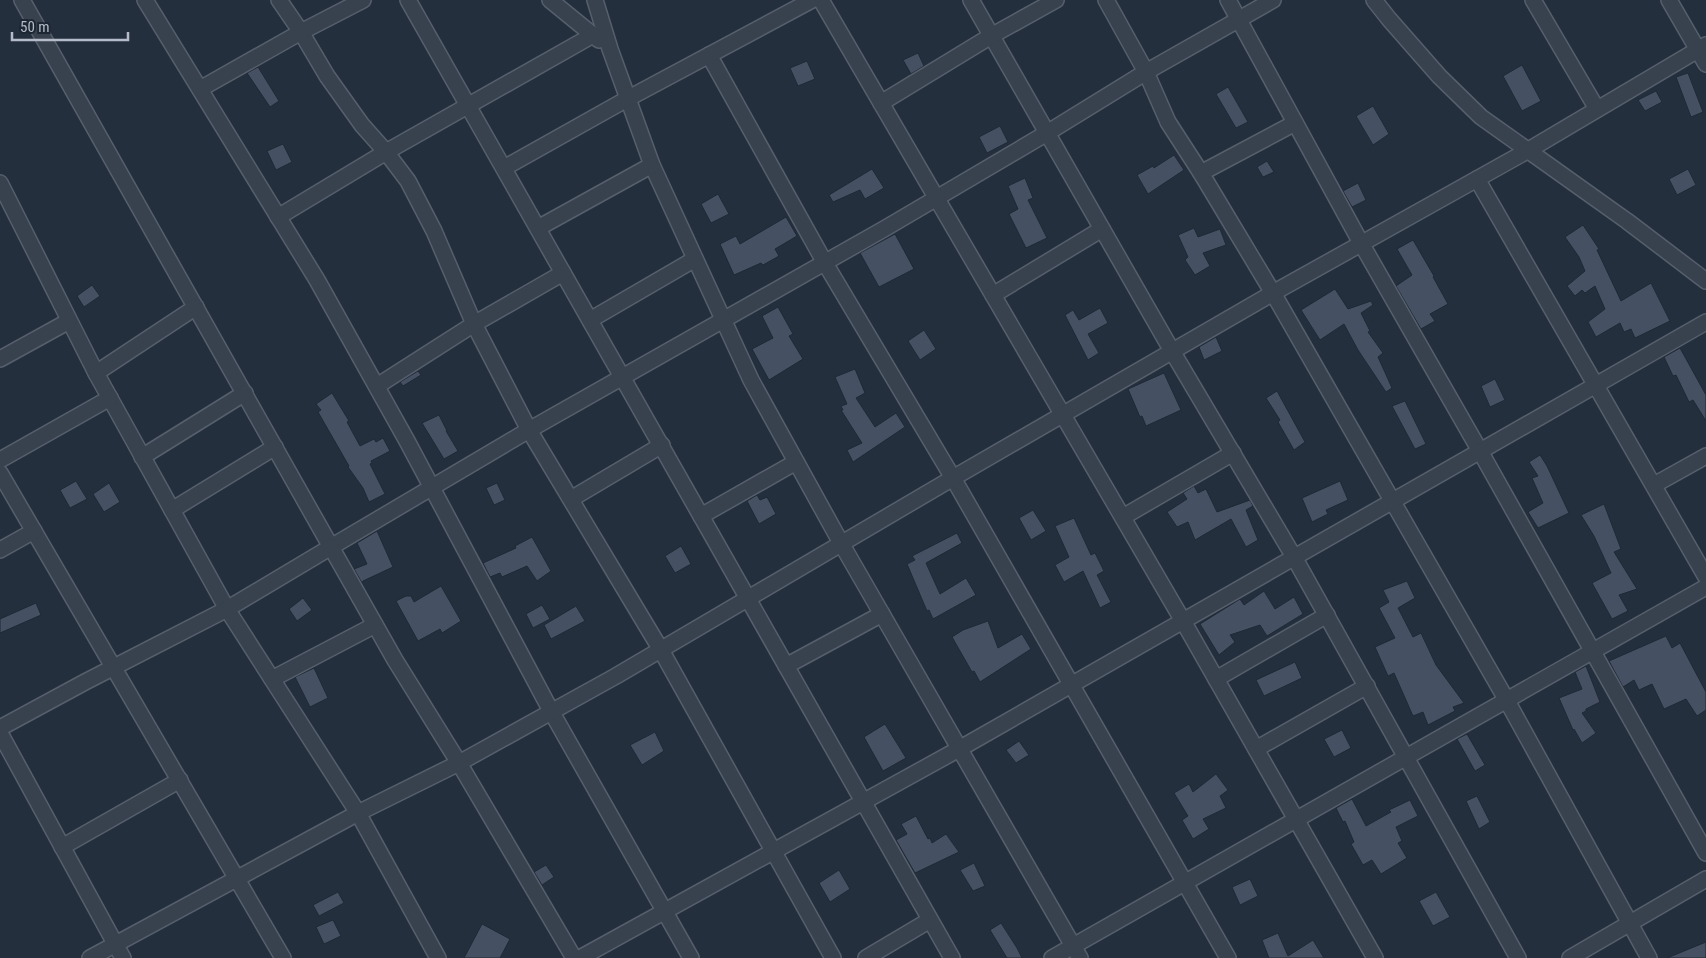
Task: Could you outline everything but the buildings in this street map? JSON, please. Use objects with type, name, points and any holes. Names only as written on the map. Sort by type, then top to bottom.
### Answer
[{"type":"street","points":[[22,0],[375,625],[574,958]]},
{"type":"street","points":[[145,0],[317,280],[377,386],[551,711],[691,958]]},
{"type":"street","points":[[279,0],[301,32],[327,76],[362,125],[408,181],[434,230],[474,324],[529,430],[661,650],[833,958]]},
{"type":"street","points":[[200,89],[362,0]]},
{"type":"street","points":[[408,0],[952,958]]},
{"type":"street","points":[[550,0],[610,49]]},
{"type":"street","points":[[596,0],[610,49],[652,165],[751,380],[841,543],[1077,952]]},
{"type":"street","points":[[504,168],[627,99],[812,0]]},
{"type":"street","points":[[820,0],[1183,621],[1375,958]]},
{"type":"street","points":[[971,0],[1172,351],[1294,557],[1518,958]]},
{"type":"street","points":[[881,103],[991,36],[1056,0]]},
{"type":"street","points":[[1106,0],[1146,72],[1168,122],[1273,293],[1391,502],[1506,699],[1650,958]]},
{"type":"street","points":[[1228,0],[1360,243],[1480,451],[1706,853]]},
{"type":"street","points":[[0,728],[227,609],[529,430],[825,263],[1047,133],[1146,72],[1273,0]]},
{"type":"street","points":[[1374,0],[1439,76],[1480,117],[1627,221],[1706,281]]},
{"type":"street","points":[[1533,0],[1597,110]]},
{"type":"street","points":[[1669,0],[1702,47],[1706,64]]},
{"type":"street","points":[[278,217],[386,152],[593,35]]},
{"type":"street","points":[[90,958],[358,813],[459,763],[661,650],[1172,351],[1360,243],[1527,151],[1702,47]]},
{"type":"street","points":[[709,55],[825,263],[953,478],[1228,958]]},
{"type":"street","points":[[1201,173],[1296,124]]},
{"type":"street","points":[[538,228],[652,165]]},
{"type":"street","points":[[1477,179],[1706,576]]},
{"type":"street","points":[[0,183],[68,321],[227,609],[358,813],[438,958]]},
{"type":"street","points":[[993,295],[1102,229]]},
{"type":"street","points":[[590,320],[695,259]]},
{"type":"street","points":[[377,386],[474,324],[563,273]]},
{"type":"street","points":[[96,373],[196,307]]},
{"type":"street","points":[[0,359],[68,321]]},
{"type":"street","points":[[580,958],[959,749],[1706,322]]},
{"type":"street","points":[[142,457],[245,393]]},
{"type":"street","points":[[0,460],[110,398]]},
{"type":"street","points":[[571,499],[662,446]]},
{"type":"street","points":[[172,510],[275,447]]},
{"type":"street","points":[[1122,517],[1233,454]]},
{"type":"street","points":[[1654,484],[1706,456]]},
{"type":"street","points":[[701,516],[796,462]]},
{"type":"street","points":[[0,473],[283,958]]},
{"type":"street","points":[[0,550],[34,531]]},
{"type":"street","points":[[1052,958],[1077,952],[1184,883],[1706,587]]},
{"type":"street","points":[[786,666],[882,614]]},
{"type":"street","points":[[1216,678],[1327,615]]},
{"type":"street","points":[[272,679],[375,625]]},
{"type":"street","points":[[1256,749],[1367,686]]},
{"type":"street","points":[[0,733],[123,958]]},
{"type":"street","points":[[62,847],[180,780]]},
{"type":"street","points":[[1570,958],[1706,879]]},
{"type":"street","points":[[866,958],[930,920]]}]
